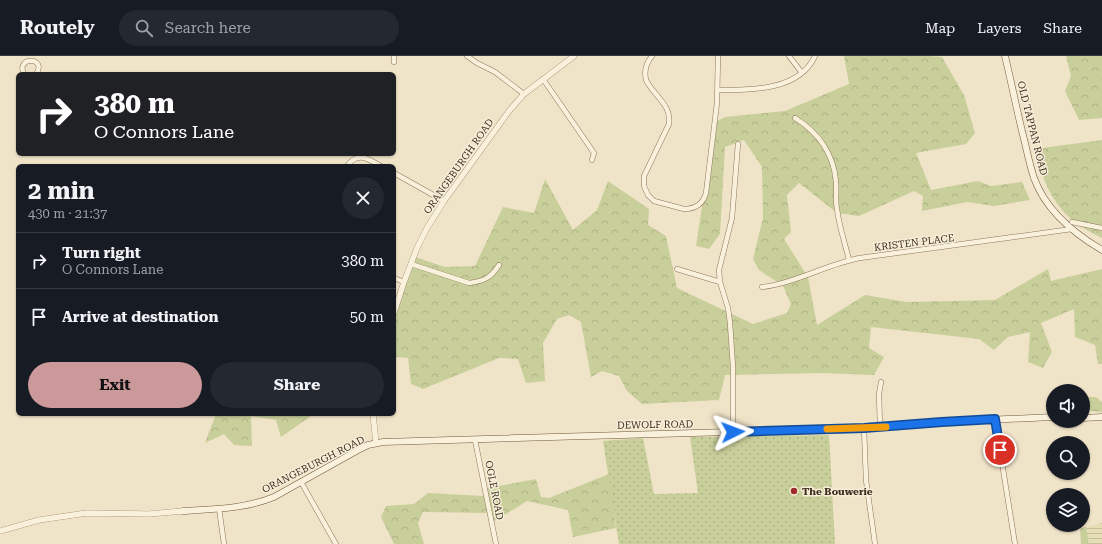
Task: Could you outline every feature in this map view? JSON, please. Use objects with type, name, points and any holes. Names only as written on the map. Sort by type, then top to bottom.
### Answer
[{"type":"main road","name":"OLD TAPPAN ROAD","points":[[1005,56],[1031,167],[1040,190],[1052,210],[1082,238],[1102,250]]},
{"type":"main road","name":"DEWOLF ROAD","points":[[376,443],[864,428],[942,422],[1046,417]]},
{"type":"main road","points":[[1090,418],[1102,417]]},
{"type":"main road","name":"ORANGEBURGH ROAD","points":[[183,512],[242,506],[264,501],[360,449],[376,443]]},
{"type":"street","points":[[394,56],[394,62]]},
{"type":"street","points":[[467,56],[495,72],[524,94]]},
{"type":"street","name":"ORANGEBURGH ROAD","points":[[396,307],[410,264],[427,228],[444,201],[509,111],[524,94],[574,56]]},
{"type":"street","points":[[652,56],[646,66],[646,80],[666,106],[669,120],[644,176],[645,191],[651,199],[669,205],[689,209],[698,205],[705,197],[718,90],[718,56]]},
{"type":"street","points":[[789,56],[802,73]]},
{"type":"street","points":[[718,90],[761,88],[788,81],[802,73],[810,66],[815,56]]},
{"type":"street","points":[[23,72],[23,64],[30,58],[38,63],[39,68],[37,72]]},
{"type":"street","points":[[543,79],[594,153],[592,160]]},
{"type":"street","points":[[795,118],[812,130],[830,154],[835,174],[838,217],[849,260]]},
{"type":"street","points":[[733,432],[733,367],[730,323],[728,308],[720,282],[719,270],[732,218],[738,144]]},
{"type":"street","points":[[349,164],[354,159],[362,157],[378,164]]},
{"type":"street","points":[[396,174],[444,201]]},
{"type":"street","points":[[1072,222],[1102,228]]},
{"type":"street","name":"KRISTEN PLACE","points":[[762,288],[775,286],[849,260],[1072,229]]},
{"type":"street","points":[[410,264],[469,283],[480,282],[494,274],[499,265]]},
{"type":"street","points":[[676,269],[720,282]]},
{"type":"street","points":[[396,279],[404,282]]},
{"type":"street","points":[[880,427],[879,394],[882,382]]},
{"type":"street","name":"ORANGEBURGH ROAD","points":[[373,416],[376,443]]},
{"type":"street","points":[[995,419],[1016,544]]},
{"type":"street","points":[[864,428],[866,480],[875,544]]},
{"type":"street","name":"OGLE ROAD","points":[[475,440],[496,544]]},
{"type":"street","points":[[301,482],[336,544]]},
{"type":"street","points":[[219,508],[224,544]]},
{"type":"street","points":[[0,531],[39,520],[87,513],[149,514],[183,512]]},
{"type":"shaded area","points":[[1102,523],[1102,544],[1089,544],[1087,532],[1090,532],[1090,526]]},
{"type":"green space","points":[[844,56],[942,57],[964,95],[975,133],[966,144],[916,153],[931,190],[978,181],[991,186],[1022,182],[1030,200],[994,206],[967,202],[922,211],[923,196],[914,191],[859,216],[837,213],[799,183],[787,195],[791,232],[784,239],[808,277],[817,325],[865,295],[907,302],[995,300],[1048,269],[1051,281],[1102,269],[1102,364],[1098,364],[1095,345],[1075,337],[1074,309],[1041,323],[1052,352],[1043,368],[1028,362],[1030,332],[1008,337],[994,350],[979,339],[871,327],[869,348],[884,357],[874,375],[823,373],[725,375],[719,400],[642,404],[627,391],[619,376],[602,371],[591,377],[581,322],[569,315],[557,319],[543,343],[545,381],[526,383],[518,359],[499,358],[423,389],[411,384],[408,358],[396,357],[396,300],[415,257],[445,267],[475,266],[503,207],[534,213],[545,179],[573,230],[597,210],[608,181],[649,209],[648,225],[666,236],[677,288],[753,324],[787,313],[791,304],[783,286],[759,270],[753,259],[763,218],[762,167],[744,140],[725,147],[720,234],[709,249],[696,246],[715,122],[725,117],[785,111],[849,84]]},
{"type":"green space","points":[[1066,56],[1102,56],[1102,118],[1079,120],[1065,91],[1071,76]]},
{"type":"green space","points":[[1102,140],[1102,238],[1078,224],[1060,207],[1054,199],[1044,179],[1035,149]]},
{"type":"green space","points":[[1090,397],[1096,397],[1102,402],[1102,412],[1090,411]]},
{"type":"green space","points":[[215,416],[251,416],[252,446],[234,445],[224,434],[205,443]]},
{"type":"green space","points":[[251,416],[311,416],[281,437],[276,420]]},
{"type":"green space","points":[[829,435],[835,544],[619,544],[603,441],[643,438],[654,494],[698,493],[690,437]]},
{"type":"green space","points":[[609,474],[616,528],[573,537],[568,510],[527,501],[490,524],[488,513],[423,512],[418,523],[424,544],[394,544],[381,517],[386,506],[414,504],[428,493],[484,496],[483,489],[536,479],[541,497],[549,498]]},
{"type":"green space","points":[[1080,532],[1087,532],[1089,544],[1081,544]]},
{"type":"slow traffic","points":[[827,429],[886,427]]},
{"type":"place","name":"The Bouwerie","points":[[794,491]]},
{"type":"route","points":[[733,432],[864,428],[995,419],[1000,450]]}]
